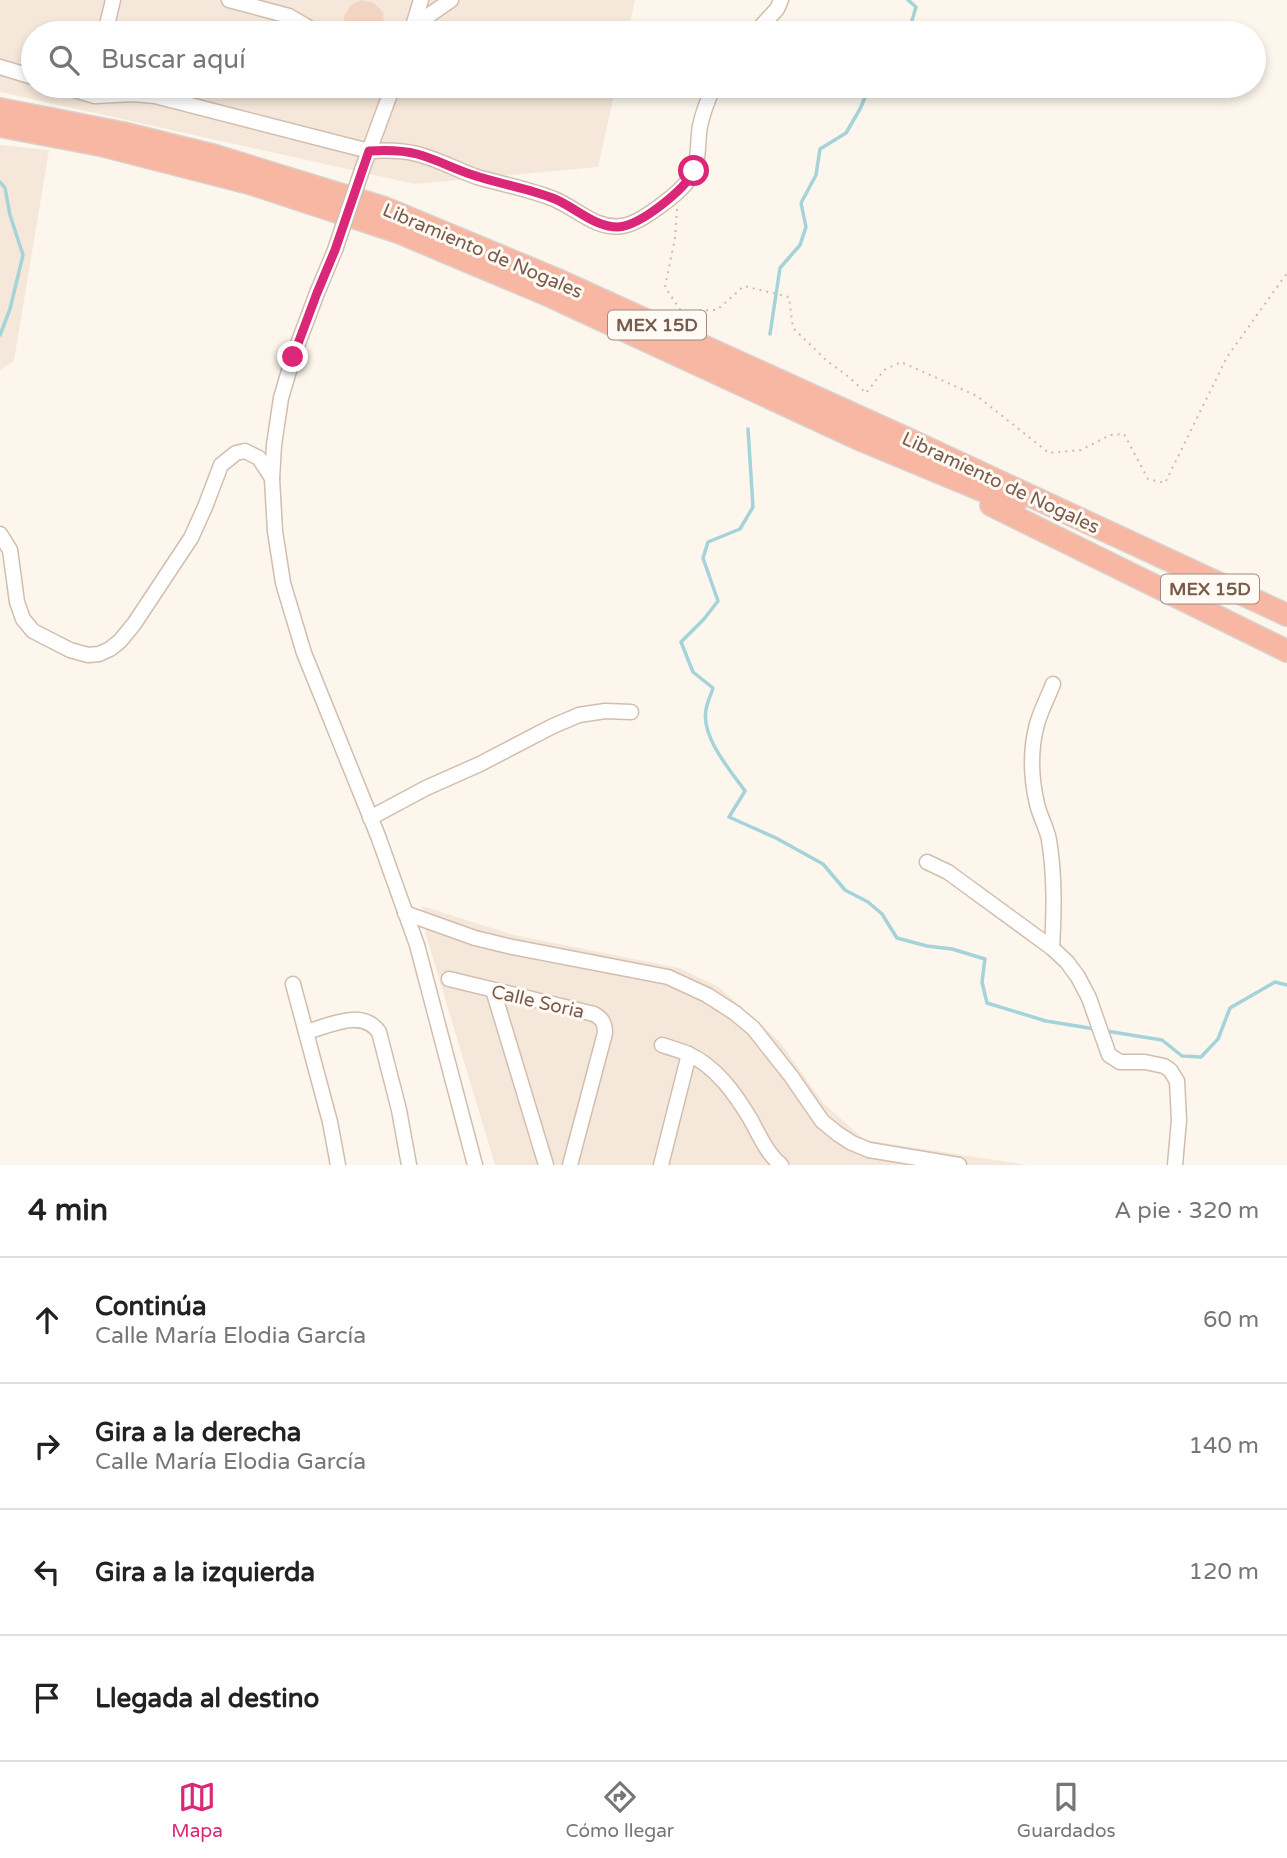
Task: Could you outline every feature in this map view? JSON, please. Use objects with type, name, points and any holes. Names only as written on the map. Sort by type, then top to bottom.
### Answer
[{"type":"highway","name":"Libramiento de Nogales","points":[[0,109],[123,133],[216,156],[385,208],[558,280],[1287,615]]},
{"type":"highway","name":"Libramiento de Nogales","points":[[0,126],[100,145],[252,184],[398,232],[550,296],[861,440],[1124,549],[1287,626]]},
{"type":"highway","name":"MEX 15D","points":[[861,440],[1287,638]]},
{"type":"highway","name":"MEX 15D","points":[[861,440],[1287,651]]},
{"type":"street","points":[[107,21],[113,0]]},
{"type":"street","points":[[229,0],[289,16],[298,21]]},
{"type":"street","points":[[414,21],[421,0]]},
{"type":"street","points":[[423,21],[451,0]]},
{"type":"street","points":[[766,21],[781,0]]},
{"type":"street","points":[[0,67],[21,73]]},
{"type":"street","points":[[163,98],[369,151],[390,150],[416,154],[473,175],[555,199],[597,223],[621,227],[663,204],[690,179],[694,171],[700,125],[708,98]]},
{"type":"street","points":[[389,98],[281,398],[272,479],[275,531],[283,583],[304,653],[417,945],[475,1165]]},
{"type":"street","points":[[0,534],[10,550],[17,602],[23,619],[33,631],[70,650],[88,655],[99,654],[120,641],[134,624],[191,538],[221,465],[236,453],[245,451],[259,458],[272,479]]},
{"type":"street","points":[[1052,948],[1055,904],[1053,870],[1048,836],[1032,782],[1032,752],[1037,724],[1053,684]]},
{"type":"street","points":[[370,818],[566,720],[605,711],[631,712]]},
{"type":"street","points":[[927,862],[948,872],[1068,962],[1089,998],[1109,1055],[1120,1062],[1145,1062],[1170,1070],[1177,1081],[1179,1120],[1175,1165]]},
{"type":"street","points":[[405,913],[475,938],[668,977],[707,995],[753,1028],[792,1076],[822,1121],[838,1134],[869,1150],[959,1165]]},
{"type":"street","name":"Calle Soria","points":[[449,979],[594,1014],[601,1018],[605,1033],[570,1165]]},
{"type":"street","points":[[293,984],[330,1122],[338,1165]]},
{"type":"street","points":[[493,990],[545,1165]]},
{"type":"street","points":[[306,1032],[352,1020],[363,1019],[374,1024],[379,1032],[396,1097],[408,1165]]},
{"type":"street","points":[[662,1045],[689,1054],[707,1065],[724,1081],[746,1112],[773,1162]]},
{"type":"street","points":[[661,1165],[689,1054]]},
{"type":"path","points":[[678,191],[675,238],[665,287],[681,311],[717,310],[744,286],[789,297],[793,328],[866,393],[884,370],[901,362],[977,396],[1049,453],[1081,450],[1110,435],[1124,434],[1148,479],[1165,483],[1227,357],[1287,273]]},
{"type":"shaded area","points":[[0,0],[635,0],[631,21],[21,21],[21,97],[0,92]]},
{"type":"shaded area","points":[[27,98],[613,98],[598,167],[415,184]]},
{"type":"shaded area","points":[[0,145],[49,150],[14,361],[0,370]]},
{"type":"shaded area","points":[[422,906],[514,935],[679,968],[719,987],[780,1042],[823,1103],[865,1140],[1027,1165],[495,1165],[426,935]]},
{"type":"building","points":[[362,0],[374,3],[383,12],[384,21],[344,21],[344,16],[351,5]]},
{"type":"waterway","points":[[908,0],[916,7],[912,21]]},
{"type":"waterway","points":[[770,334],[780,268],[800,245],[806,227],[801,203],[816,175],[820,149],[846,133],[865,98]]},
{"type":"waterway","points":[[0,182],[5,188],[10,215],[23,255],[10,309],[0,335]]},
{"type":"waterway","points":[[748,429],[753,507],[740,529],[708,542],[703,558],[718,601],[681,642],[693,672],[713,688],[706,710],[708,731],[718,753],[745,791],[729,817],[776,838],[823,864],[845,890],[868,902],[882,914],[897,938],[985,959],[982,982],[987,1003],[1046,1021],[1095,1029]]},
{"type":"waterway","points":[[1106,1031],[1162,1040],[1182,1056],[1201,1057],[1218,1039],[1230,1008],[1275,982],[1287,985]]},
{"type":"route","points":[[293,357],[335,250],[369,151],[390,150],[416,154],[473,175],[555,199],[597,223],[621,227],[663,204],[690,179],[694,171]]}]
